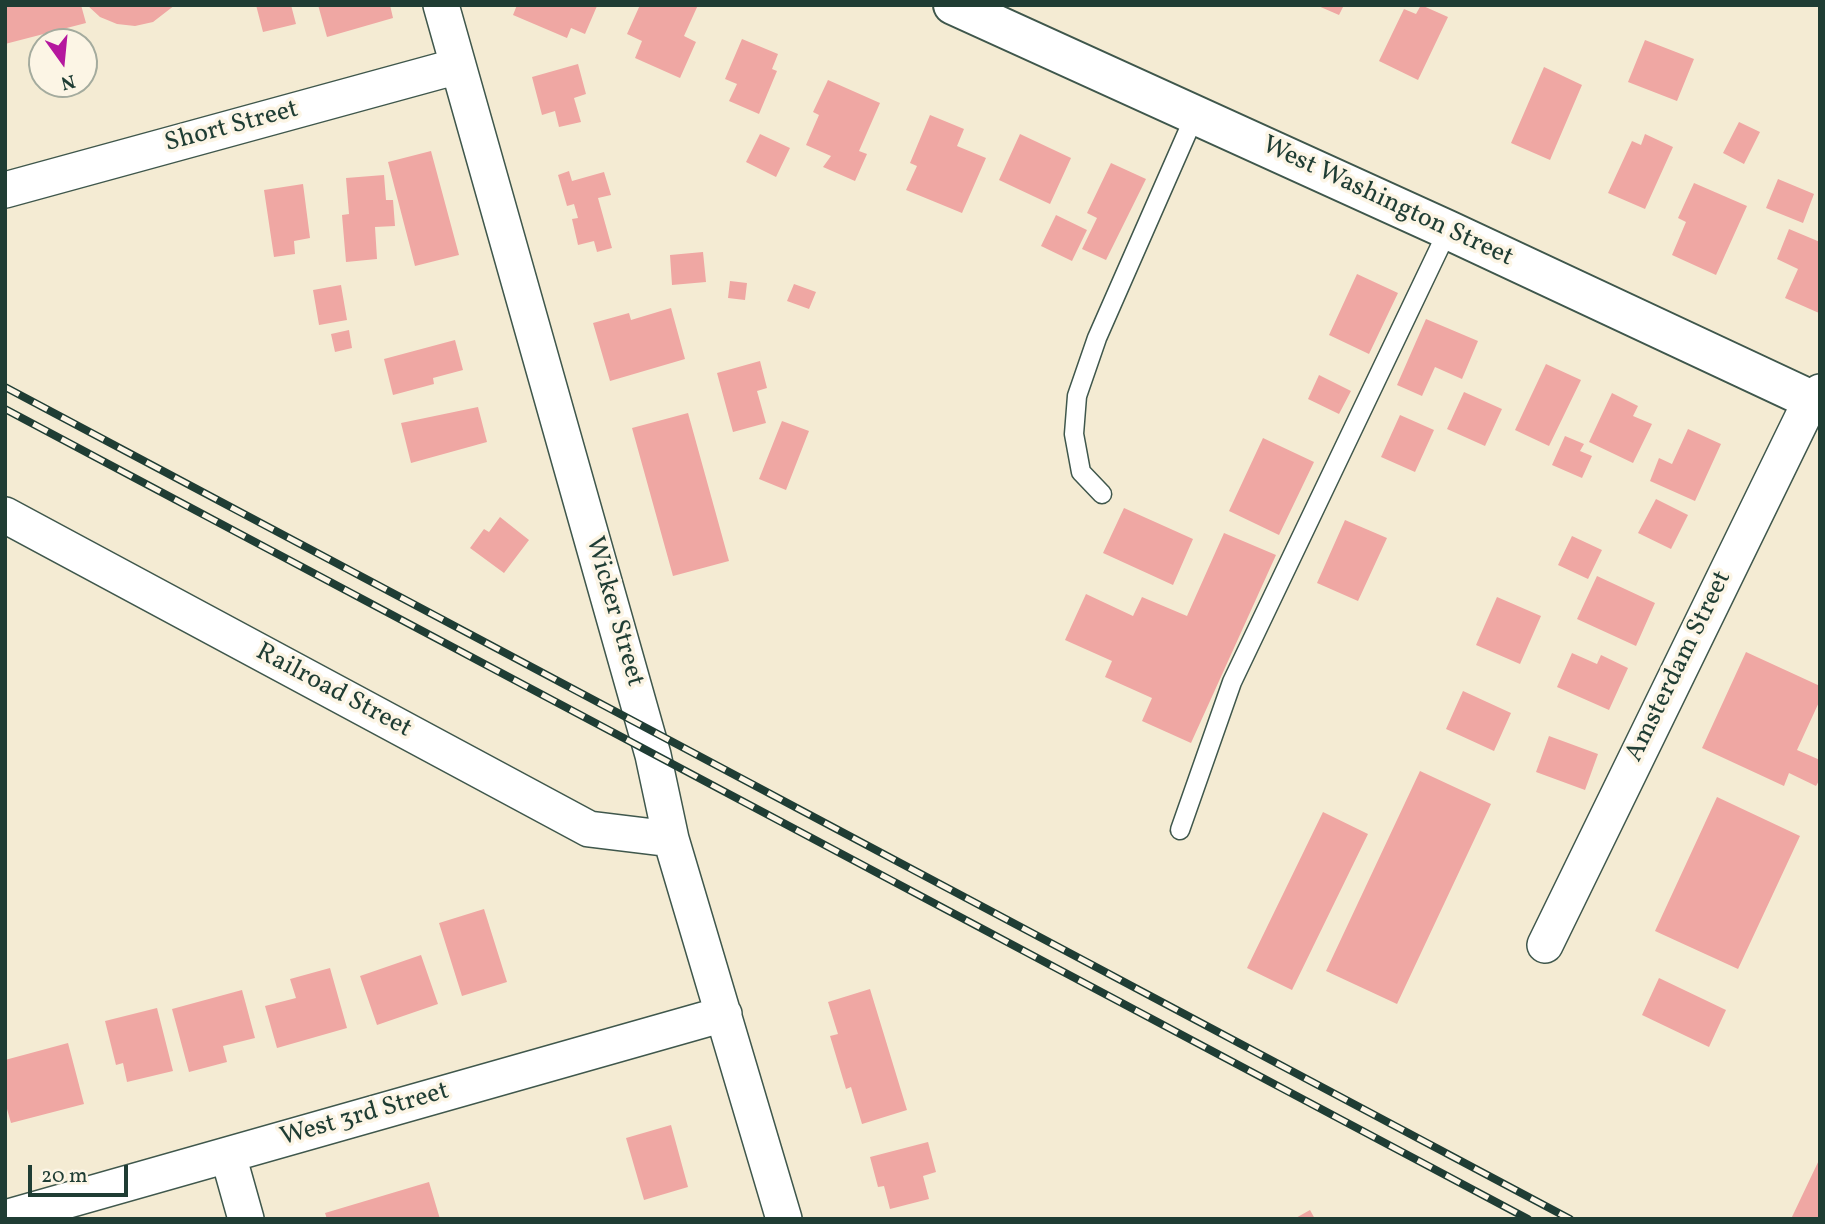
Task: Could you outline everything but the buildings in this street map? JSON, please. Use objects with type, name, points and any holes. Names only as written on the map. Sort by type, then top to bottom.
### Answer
[{"type":"main road","name":"West Washington Street","points":[[953,5],[1817,399]]},
{"type":"street","name":"Wicker Street","points":[[441,5],[653,755],[671,839],[783,1219]]},
{"type":"street","name":"Short Street","points":[[5,190],[458,66]]},
{"type":"street","name":"Amsterdam Street","points":[[1545,945],[1817,399]]},
{"type":"street","name":"Railroad Street","points":[[5,515],[589,830],[671,839]]},
{"type":"street","name":"West 3rd Street","points":[[5,1218],[724,1014]]},
{"type":"street","points":[[228,1155],[246,1219]]},
{"type":"lane","points":[[1102,494],[1081,472],[1074,434],[1077,396],[1097,338],[1195,115]]},
{"type":"lane","points":[[1180,830],[1232,682],[1448,230]]},
{"type":"railway","points":[[5,387],[1570,1219]]},
{"type":"railway","points":[[5,409],[1528,1219]]}]
